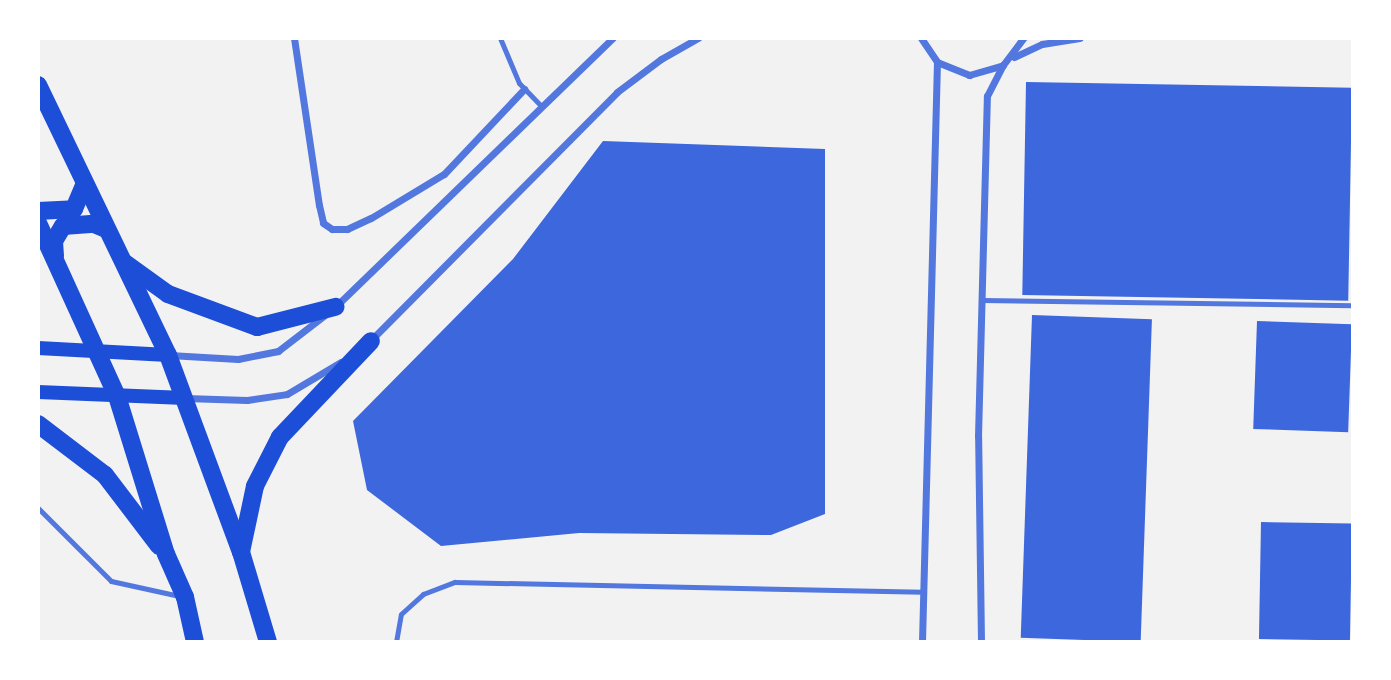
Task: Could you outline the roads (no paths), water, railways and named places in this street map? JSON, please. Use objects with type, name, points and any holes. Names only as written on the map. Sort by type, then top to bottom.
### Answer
[{"type":"main road","points":[[38,85],[168,355],[241,552],[268,642]]},
{"type":"main road","points":[[38,211],[74,209],[84,185]]},
{"type":"main road","points":[[38,223],[99,351],[117,396],[166,554],[185,597],[195,642]]},
{"type":"main road","points":[[55,256],[54,241],[63,226],[94,224],[106,229]]},
{"type":"main road","points":[[122,261],[168,294],[257,327],[335,307]]},
{"type":"main road","points":[[241,552],[255,486],[280,437],[371,341]]},
{"type":"main road","points":[[38,348],[168,355]]},
{"type":"main road","points":[[38,392],[185,398]]},
{"type":"main road","points":[[38,424],[105,475],[166,554]]},
{"type":"street","points":[[295,38],[319,205],[323,223],[332,229],[347,229],[372,218],[444,174],[524,89]]},
{"type":"street","points":[[168,355],[238,359],[278,351],[335,307],[613,38]]},
{"type":"street","points":[[185,398],[247,400],[288,394],[371,341],[617,92],[661,59],[698,38]]},
{"type":"street","points":[[920,38],[937,62],[969,75],[1003,65],[1042,44],[1080,38]]},
{"type":"street","points":[[1012,58],[1023,38]]},
{"type":"street","points":[[922,642],[937,62]]},
{"type":"street","points":[[981,642],[982,300],[986,96],[1003,65]]},
{"type":"lane","points":[[500,38],[524,89],[541,106]]},
{"type":"lane","points":[[982,300],[1353,305]]},
{"type":"lane","points":[[38,508],[111,581],[185,597]]},
{"type":"lane","points":[[396,642],[401,614],[423,594],[455,582],[922,592]]}]
